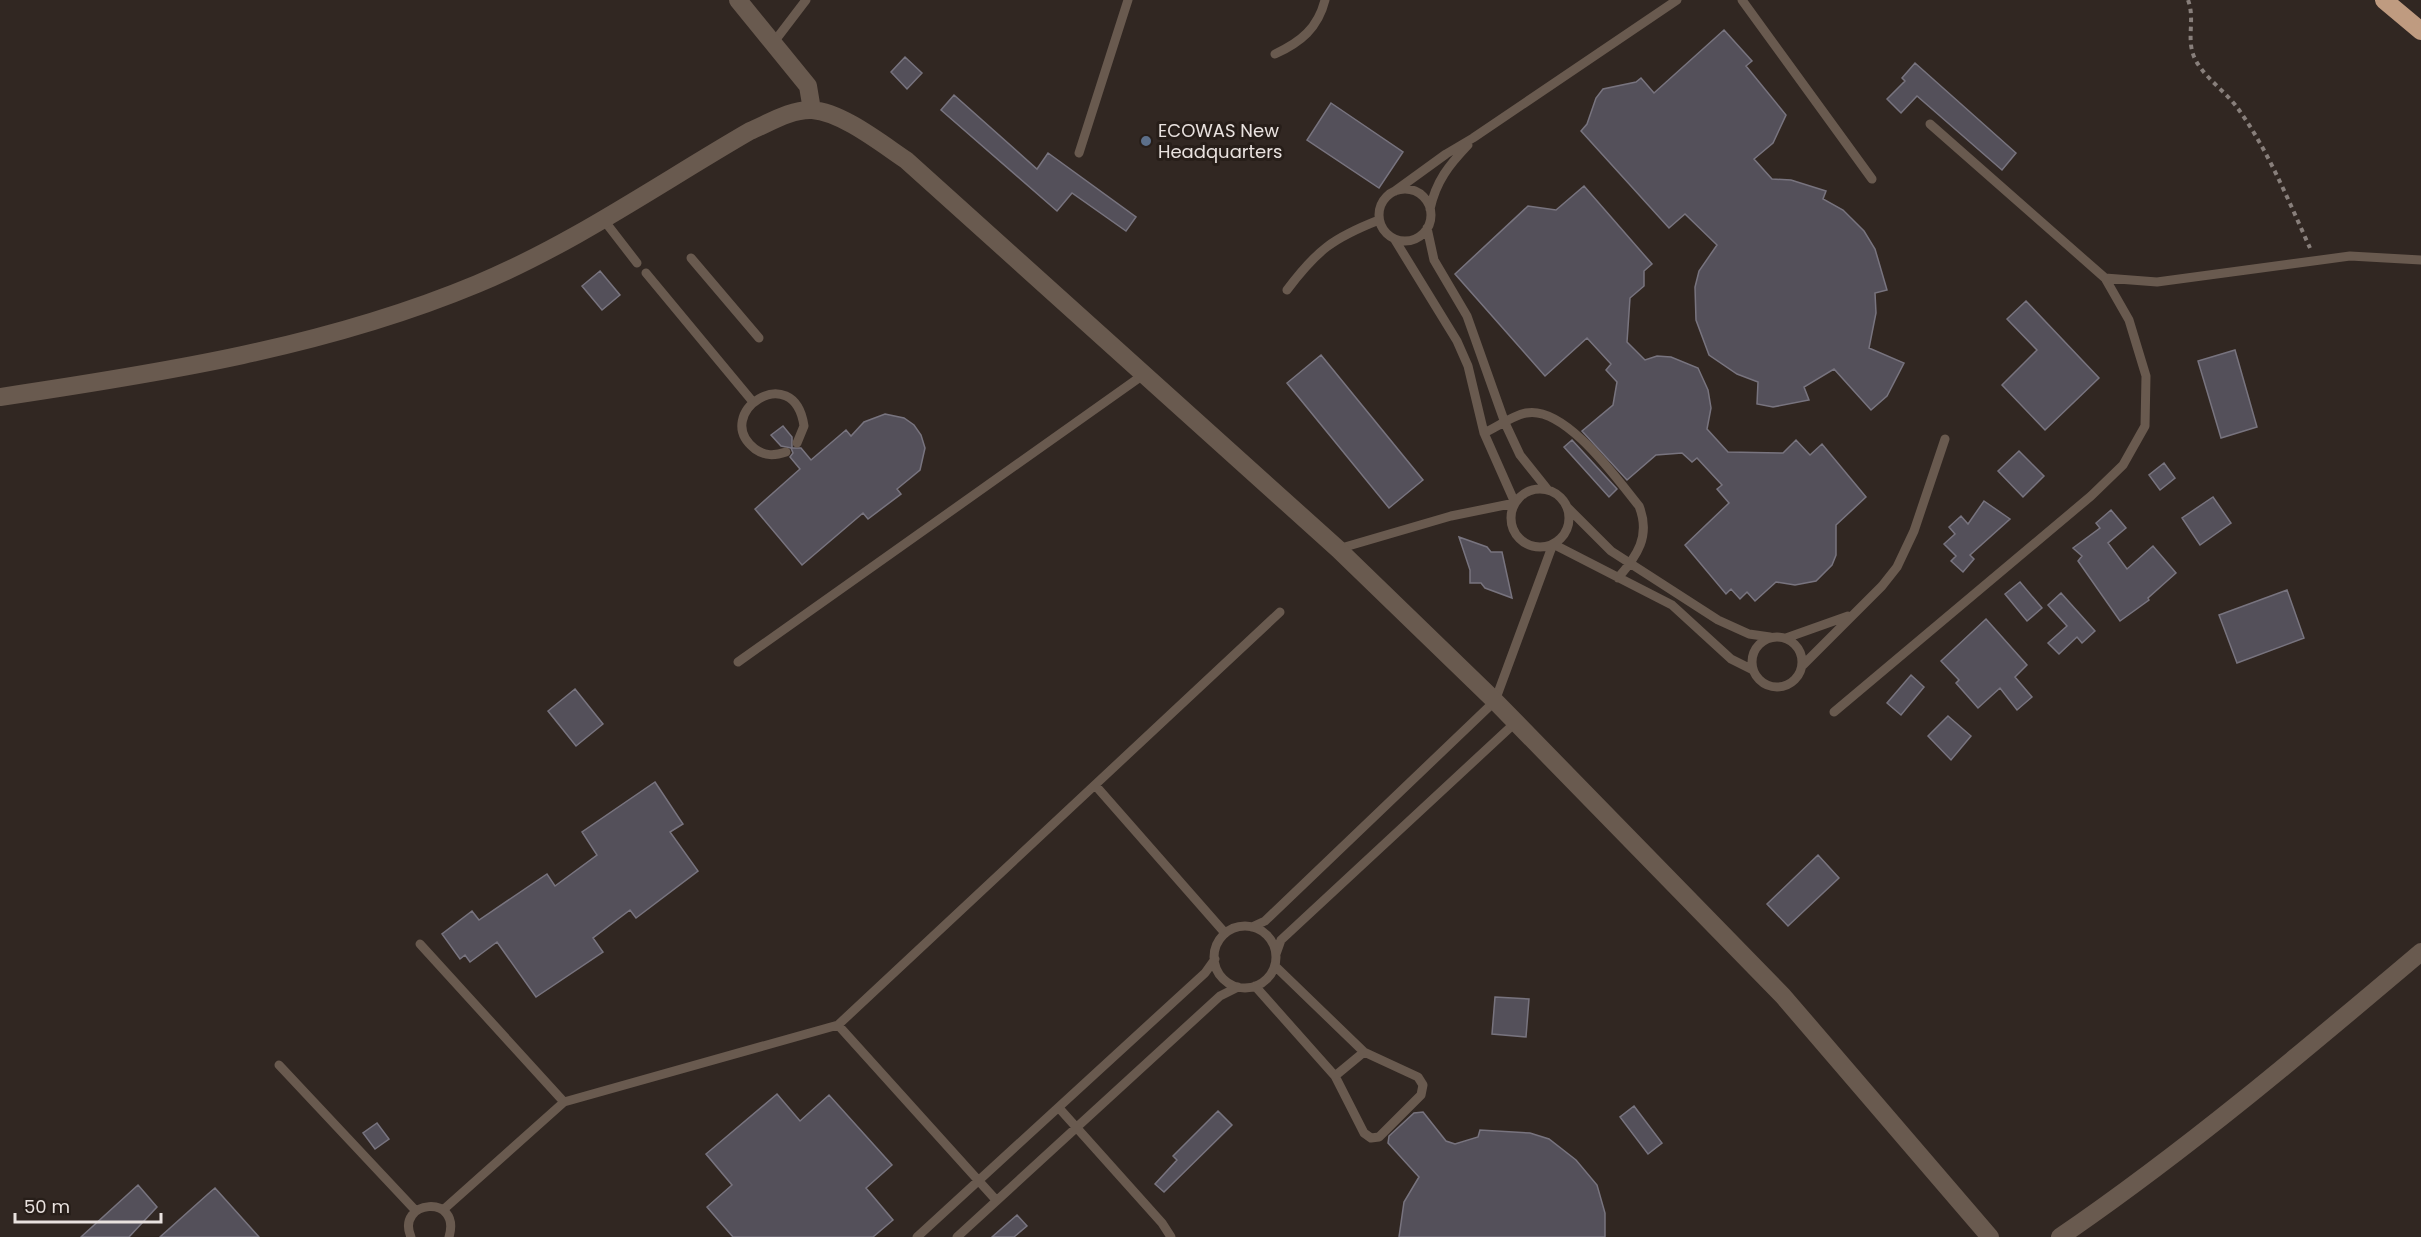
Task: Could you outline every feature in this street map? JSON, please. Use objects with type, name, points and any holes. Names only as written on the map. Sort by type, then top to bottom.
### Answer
[{"type":"highway","points":[[2384,0],[2421,31]]},
{"type":"street","points":[[746,6],[808,86],[812,110]]},
{"type":"street","points":[[0,397],[117,380],[226,359],[319,336],[475,285],[603,219],[750,131],[784,116],[812,110],[866,132],[906,160],[1338,549],[1495,701],[1784,996],[1990,1237]]},
{"type":"street","points":[[2060,1237],[2118,1197],[2246,1097],[2421,952]]},
{"type":"lane","points":[[774,42],[807,0]]},
{"type":"lane","points":[[1079,153],[1128,0]]},
{"type":"lane","points":[[1275,54],[1305,37],[1321,16],[1325,0]]},
{"type":"lane","points":[[1567,507],[1568,524],[1560,539],[1553,544],[1535,547],[1519,538],[1511,521],[1515,503],[1484,433],[1468,366],[1457,341],[1395,240],[1382,228],[1379,220],[1382,203],[1437,159],[1473,138],[1677,0]]},
{"type":"lane","points":[[1742,0],[1872,178]]},
{"type":"lane","points":[[1834,712],[2091,496],[2123,465],[2145,426],[2146,376],[2129,320],[2105,278],[1930,124]]},
{"type":"lane","points":[[1473,138],[1445,170],[1434,189],[1427,228],[1434,260],[1467,316],[1505,423],[1520,455],[1548,490],[1556,494],[1600,542],[1718,620],[1749,634],[1786,638],[1853,614]]},
{"type":"lane","points":[[1395,191],[1404,189],[1420,194],[1430,209]]},
{"type":"lane","points":[[603,219],[638,263]]},
{"type":"lane","points":[[1287,290],[1308,261],[1331,242],[1344,233],[1379,220]]},
{"type":"lane","points":[[1395,240],[1402,242],[1417,239],[1427,228]]},
{"type":"lane","points":[[2105,278],[2157,282],[2350,255],[2421,261]]},
{"type":"lane","points":[[691,258],[759,338]]},
{"type":"lane","points":[[646,273],[753,402]]},
{"type":"lane","points":[[738,662],[1143,375]]},
{"type":"lane","points":[[786,452],[770,456],[760,453],[746,439],[743,419],[753,402],[771,393],[791,399],[798,406],[804,426],[797,443]]},
{"type":"lane","points":[[1484,433],[1525,413],[1554,417],[1571,430],[1622,485],[1639,507],[1644,519],[1645,534],[1631,563],[1618,579]]},
{"type":"lane","points":[[1553,544],[1672,605],[1731,659],[1753,670],[1763,683],[1780,687],[1794,680],[1802,666],[1882,586],[1897,567],[1914,531],[1945,439]]},
{"type":"lane","points":[[1338,549],[1451,516],[1515,503],[1529,491],[1548,490]]},
{"type":"lane","points":[[1252,927],[1264,921],[1495,701],[1553,544]]},
{"type":"lane","points":[[443,1210],[564,1102],[838,1025],[1280,612]]},
{"type":"lane","points":[[1753,670],[1752,662],[1756,647],[1770,638]]},
{"type":"lane","points":[[1786,638],[1799,649],[1802,666]]},
{"type":"lane","points":[[957,1237],[1220,996],[1238,987],[1256,986],[1266,980],[1275,966],[1281,940],[1515,723]]},
{"type":"lane","points":[[1095,785],[1225,933]]},
{"type":"lane","points":[[917,1237],[1205,973],[1215,959],[1219,940],[1225,933],[1243,926],[1252,927],[1269,936],[1276,954]]},
{"type":"lane","points":[[420,944],[564,1102]]},
{"type":"lane","points":[[1215,959],[1222,977],[1238,987]]},
{"type":"lane","points":[[1256,986],[1335,1076],[1364,1132],[1371,1138],[1379,1137],[1421,1095],[1423,1084],[1418,1077],[1364,1052],[1275,966]]},
{"type":"lane","points":[[838,1025],[996,1200]]},
{"type":"lane","points":[[1335,1076],[1364,1052]]},
{"type":"lane","points":[[279,1065],[416,1211]]},
{"type":"lane","points":[[1059,1108],[1172,1237]]},
{"type":"lane","points":[[411,1237],[409,1224],[416,1211],[429,1206],[443,1210],[451,1223],[449,1237]]},
{"type":"path","points":[[2188,0],[2193,12],[2191,35],[2193,54],[2201,68],[2239,109],[2255,135],[2315,260]]},
{"type":"building","points":[[1724,30],[1752,61],[1746,66],[1786,115],[1773,143],[1754,159],[1772,179],[1791,180],[1826,191],[1823,199],[1843,210],[1864,231],[1875,249],[1887,290],[1875,293],[1876,313],[1869,348],[1904,363],[1887,396],[1871,410],[1834,369],[1804,387],[1809,400],[1773,407],[1757,404],[1758,382],[1737,374],[1709,355],[1696,320],[1695,287],[1699,271],[1717,245],[1685,214],[1669,228],[1581,131],[1587,124],[1596,98],[1603,89],[1636,82],[1641,78],[1654,93]]},
{"type":"building","points":[[905,57],[922,73],[907,89],[891,72]]},
{"type":"building","points":[[1915,63],[2016,153],[2002,170],[1917,96],[1901,113],[1887,99],[1905,81],[1902,78]]},
{"type":"building","points":[[954,95],[1037,169],[1048,153],[1136,217],[1126,231],[1072,193],[1057,211],[941,110]]},
{"type":"building","points":[[1331,103],[1403,152],[1379,188],[1307,140]]},
{"type":"building","points":[[1584,186],[1652,264],[1644,271],[1644,286],[1630,298],[1627,342],[1645,360],[1657,356],[1671,357],[1698,368],[1708,390],[1711,408],[1707,429],[1728,452],[1783,453],[1796,440],[1810,455],[1822,444],[1866,497],[1836,525],[1836,555],[1832,565],[1816,581],[1795,585],[1776,582],[1755,601],[1747,592],[1740,599],[1731,589],[1726,594],[1685,545],[1729,503],[1717,489],[1722,485],[1697,458],[1692,462],[1682,453],[1656,455],[1627,480],[1582,431],[1613,405],[1617,382],[1606,370],[1611,364],[1587,338],[1545,376],[1455,274],[1528,206],[1556,210]]},
{"type":"building","points":[[600,271],[620,295],[602,310],[582,286]]},
{"type":"building","points":[[2026,301],[2099,378],[2045,430],[2002,385],[2037,350],[2007,319]]},
{"type":"building","points":[[2235,350],[2257,427],[2221,438],[2198,361]]},
{"type":"building","points":[[1321,355],[1423,480],[1389,508],[1287,383]]},
{"type":"building","points":[[885,414],[904,418],[914,425],[921,435],[925,448],[920,470],[897,489],[901,494],[868,519],[863,513],[802,565],[755,509],[800,469],[790,457],[793,453],[791,448],[781,446],[771,435],[783,426],[792,437],[792,448],[801,448],[811,460],[846,430],[851,436],[864,422]]},
{"type":"building","points":[[1572,440],[1617,489],[1609,497],[1564,447]]},
{"type":"building","points":[[2019,451],[2044,476],[2023,497],[1998,471]]},
{"type":"building","points":[[2164,463],[2175,478],[2160,490],[2149,475]]},
{"type":"building","points":[[2213,497],[2231,523],[2200,545],[2182,518]]},
{"type":"building","points":[[1984,501],[2010,519],[1970,555],[1974,559],[1963,572],[1951,561],[1956,556],[1944,544],[1955,534],[1949,527],[1961,516],[1968,524]]},
{"type":"building","points":[[2111,510],[2126,528],[2108,543],[2127,569],[2153,546],[2176,573],[2148,598],[2149,600],[2120,621],[2078,561],[2082,556],[2073,548],[2100,528],[2096,523]]},
{"type":"building","points":[[1459,537],[1487,547],[1491,552],[1502,552],[1512,598],[1485,588],[1481,583],[1470,583],[1470,570]]},
{"type":"building","points":[[2020,582],[2042,608],[2027,621],[2005,594]]},
{"type":"building","points":[[2287,590],[2304,638],[2237,663],[2219,615]]},
{"type":"building","points":[[2061,593],[2095,631],[2082,643],[2077,637],[2059,654],[2048,643],[2067,626],[2048,605]]},
{"type":"building","points":[[1986,619],[2027,665],[2015,677],[2032,697],[2017,710],[2000,688],[1978,708],[1956,683],[1959,680],[1941,661]]},
{"type":"building","points":[[1911,675],[1924,687],[1901,715],[1887,703]]},
{"type":"building","points":[[575,689],[603,724],[576,746],[548,711]]},
{"type":"building","points":[[1948,716],[1971,736],[1951,760],[1928,736]]},
{"type":"building","points":[[655,782],[683,824],[670,832],[698,871],[636,918],[630,910],[593,938],[603,952],[536,997],[497,942],[470,962],[465,955],[460,959],[442,934],[472,911],[479,920],[547,874],[555,886],[597,855],[582,832]]},
{"type":"building","points":[[1818,855],[1839,878],[1788,926],[1767,904]]},
{"type":"building","points":[[1495,997],[1529,999],[1526,1037],[1492,1034]]},
{"type":"building","points":[[777,1094],[800,1121],[829,1095],[892,1165],[866,1188],[893,1220],[873,1237],[733,1237],[707,1207],[732,1185],[706,1154]]},
{"type":"building","points":[[1634,1106],[1662,1143],[1648,1154],[1620,1117]]},
{"type":"building","points":[[1218,1111],[1232,1125],[1164,1192],[1155,1184],[1177,1160],[1173,1156]]},
{"type":"building","points":[[1423,1112],[1446,1141],[1455,1144],[1478,1137],[1480,1130],[1530,1133],[1549,1139],[1576,1160],[1597,1185],[1605,1213],[1605,1237],[1399,1237],[1404,1202],[1419,1177],[1388,1143],[1389,1136],[1414,1113]]},
{"type":"building","points":[[377,1123],[389,1139],[375,1149],[363,1133]]},
{"type":"building","points":[[138,1185],[157,1207],[129,1237],[81,1237]]},
{"type":"building","points":[[215,1188],[259,1237],[160,1237],[208,1194]]},
{"type":"building","points":[[1017,1215],[1027,1226],[1014,1237],[992,1237]]},
{"type":"place","name":"ECOWAS New Headquarters","points":[[1146,141]]}]
